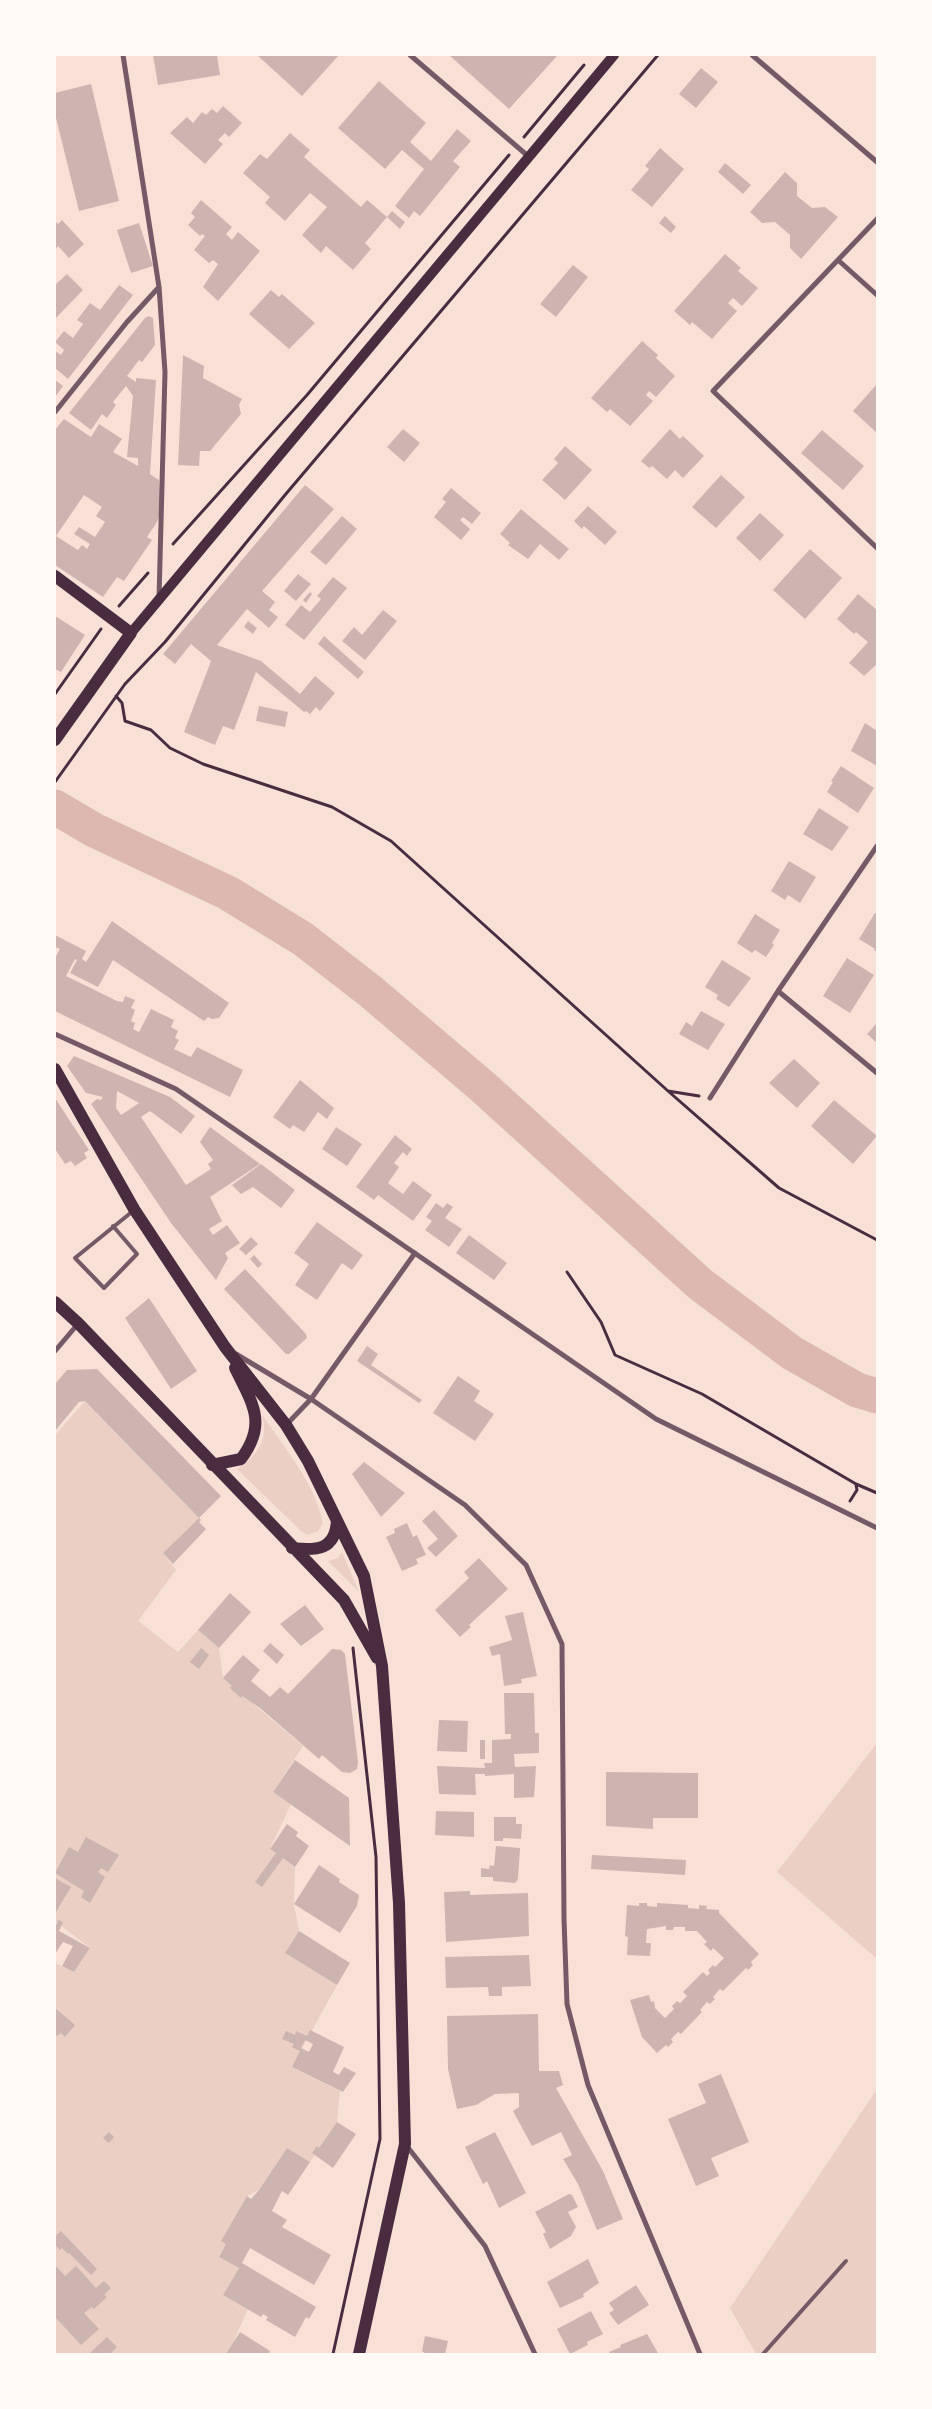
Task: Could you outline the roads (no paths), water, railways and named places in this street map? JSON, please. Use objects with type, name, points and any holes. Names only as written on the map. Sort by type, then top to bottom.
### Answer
[{"type":"main road","points":[[55,740],[131,633],[614,55]]},
{"type":"main road","points":[[55,576],[131,633]]},
{"type":"main road","points":[[55,1069],[134,1209],[225,1347],[286,1424],[308,1461],[364,1576],[382,1666],[399,1903],[405,2144],[359,2354]]},
{"type":"main road","points":[[55,1302],[78,1323],[212,1465],[344,1600],[382,1666]]},
{"type":"main road","points":[[212,1465],[241,1459],[252,1444],[256,1412],[225,1347]]},
{"type":"main road","points":[[292,1548],[319,1549],[329,1544],[336,1531],[337,1521]]},
{"type":"street","points":[[123,55],[159,287],[165,372],[160,598]]},
{"type":"street","points":[[410,55],[528,156]]},
{"type":"street","points":[[752,55],[877,162]]},
{"type":"street","points":[[877,219],[714,391],[877,548]]},
{"type":"street","points":[[838,260],[877,295]]},
{"type":"street","points":[[55,412],[127,322],[159,287]]},
{"type":"street","points":[[710,1098],[778,991],[877,846]]},
{"type":"street","points":[[778,991],[877,1073]]},
{"type":"street","points":[[55,1034],[176,1089],[656,1419],[877,1528]]},
{"type":"street","points":[[286,1424],[311,1399],[415,1253]]},
{"type":"street","points":[[55,1351],[78,1323]]},
{"type":"street","points":[[225,1347],[311,1399],[396,1456],[472,1511],[526,1565],[562,1644],[564,1919],[567,2004],[588,2085],[700,2354]]},
{"type":"street","points":[[405,2144],[485,2246],[535,2354]]},
{"type":"lane","points":[[113,1226],[137,1254],[104,1288],[75,1258],[113,1226],[134,1209]]},
{"type":"lane","points":[[763,2354],[846,2261]]},
{"type":"waterway","points":[[55,807],[94,830],[228,893],[303,939],[370,991],[483,1087],[700,1284],[792,1353],[857,1390],[877,1396]]}]
